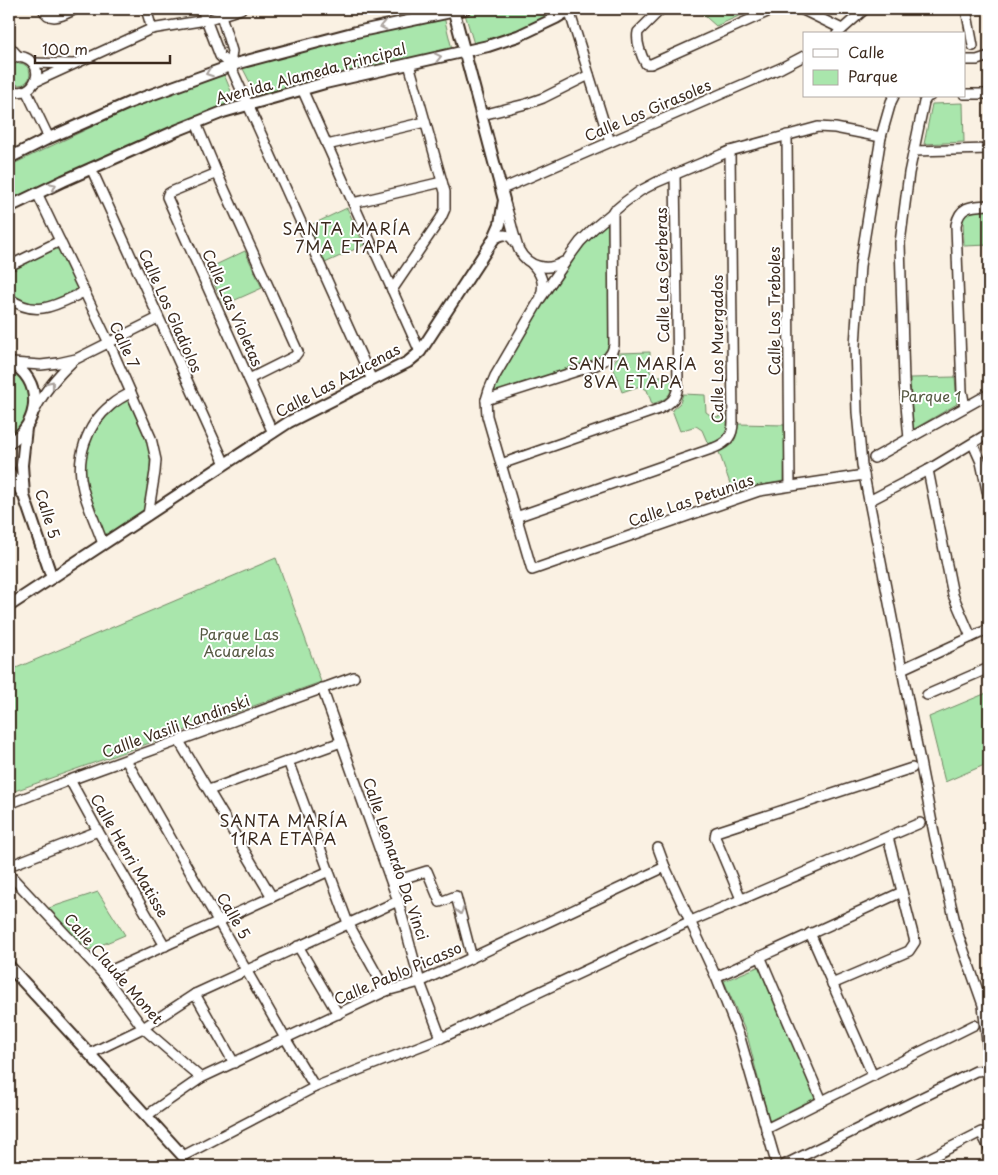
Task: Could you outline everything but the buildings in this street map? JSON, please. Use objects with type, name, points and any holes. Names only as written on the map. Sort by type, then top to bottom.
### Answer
[{"type":"street","points":[[43,9],[50,17],[56,18],[76,9]]},
{"type":"street","points":[[146,9],[152,29]]},
{"type":"street","points":[[202,9],[220,56],[230,65],[372,380]]},
{"type":"street","points":[[34,82],[152,29],[206,20],[220,12],[241,9]]},
{"type":"street","name":"Avenida Alameda Principal","points":[[9,158],[131,102],[230,65],[356,32],[465,9]]},
{"type":"street","points":[[570,9],[610,142]]},
{"type":"street","name":"Avenida Alameda Principal","points":[[9,207],[91,168],[223,112],[325,83],[488,46],[518,36],[556,18],[570,9]]},
{"type":"street","points":[[661,9],[638,32],[637,36],[646,64],[651,64],[774,9]]},
{"type":"street","points":[[801,9],[839,32],[866,9]]},
{"type":"street","points":[[966,9],[973,46]]},
{"type":"street","points":[[220,12],[232,51],[230,65]]},
{"type":"street","name":"Calle Las Azucenas","points":[[9,606],[289,422],[408,362],[420,352],[493,240],[500,224],[504,200],[454,12]]},
{"type":"street","points":[[9,46],[13,58],[26,58],[33,63],[75,64]]},
{"type":"street","points":[[966,60],[977,60],[989,56]]},
{"type":"street","name":"Calle Los Girasoles","points":[[502,189],[781,68],[803,57]]},
{"type":"street","points":[[11,92],[26,90],[31,87],[36,72],[33,63]]},
{"type":"street","points":[[392,290],[442,218],[445,209],[445,192],[409,64]]},
{"type":"street","points":[[482,116],[543,98],[589,75]]},
{"type":"street","points":[[302,89],[420,352]]},
{"type":"street","points":[[26,90],[49,138]]},
{"type":"street","points":[[966,94],[989,94]]},
{"type":"street","points":[[893,98],[881,137],[860,266],[855,346],[857,412],[864,475],[936,838],[956,925],[983,1005],[989,1060]]},
{"type":"street","points":[[908,439],[904,382],[900,243],[909,173],[926,98]]},
{"type":"street","points":[[327,145],[425,122]]},
{"type":"street","points":[[196,123],[216,173],[298,352],[296,356],[249,379]]},
{"type":"street","points":[[493,240],[503,234],[511,237],[524,257],[530,262],[538,267],[554,267],[562,263],[586,236],[613,211],[640,191],[730,151],[818,127],[836,128],[881,137]]},
{"type":"street","name":"Calle Los Treboles","points":[[787,135],[790,486]]},
{"type":"street","points":[[914,151],[989,149]]},
{"type":"street","name":"Calle Los Muergados","points":[[516,518],[714,448],[730,438],[733,422],[730,151]]},
{"type":"street","name":"Calle Los Gladiolos","points":[[91,168],[225,464]]},
{"type":"street","name":"Calle Las Violetas","points":[[216,173],[168,194],[167,197],[273,433]]},
{"type":"street","name":"Calle Las Gerberas","points":[[501,464],[659,409],[674,399],[677,394],[678,382],[675,174]]},
{"type":"street","points":[[353,203],[442,182]]},
{"type":"street","name":"Calle 7","points":[[37,193],[151,438],[155,455],[155,472],[148,515]]},
{"type":"street","points":[[504,200],[519,250]]},
{"type":"street","points":[[965,407],[962,391],[956,225],[961,212],[967,207],[989,205]]},
{"type":"street","points":[[486,400],[596,365],[611,355],[614,345],[613,211]]},
{"type":"street","points":[[9,266],[60,241]]},
{"type":"street","points":[[516,518],[487,416],[486,400],[488,390],[495,376],[540,299],[568,257]]},
{"type":"street","points":[[530,262],[540,274],[543,282],[543,291],[540,299]]},
{"type":"street","points":[[9,298],[24,307],[39,309],[54,306],[84,292]]},
{"type":"street","points":[[10,362],[41,365],[76,359],[158,318]]},
{"type":"street","points":[[9,443],[26,428],[39,401],[52,383],[76,359]]},
{"type":"street","points":[[10,362],[23,373],[31,385],[34,400],[33,414]]},
{"type":"street","points":[[103,544],[83,489],[80,463],[82,450],[86,437],[101,414],[131,392]]},
{"type":"street","points":[[874,458],[989,394]]},
{"type":"street","name":"Calle 5","points":[[26,428],[22,465],[24,496],[52,578]]},
{"type":"street","points":[[869,501],[928,470],[989,433]]},
{"type":"street","points":[[973,444],[981,462],[989,500]]},
{"type":"street","points":[[928,470],[953,595],[971,637]]},
{"type":"street","points":[[9,471],[24,496]]},
{"type":"street","name":"Calle Las Petunias","points":[[516,518],[532,570],[759,491],[864,475]]},
{"type":"street","points":[[902,669],[989,629]]},
{"type":"street","points":[[928,695],[989,668]]},
{"type":"street","name":"Callle Vasili Kandinski","points":[[9,804],[354,677]]},
{"type":"street","name":"Calle Leonardo Da Vinci","points":[[322,688],[392,882],[420,982],[441,1038]]},
{"type":"street","points":[[179,741],[272,897]]},
{"type":"street","points":[[209,790],[340,742]]},
{"type":"street","name":"Calle 5","points":[[126,760],[315,1087]]},
{"type":"street","points":[[288,761],[348,923],[386,991]]},
{"type":"street","points":[[741,900],[715,837],[716,832],[912,768]]},
{"type":"street","name":"Calle Henri Matisse","points":[[70,780],[165,946]]},
{"type":"street","points":[[9,966],[183,1156],[315,1087],[441,1038],[691,921],[920,823]]},
{"type":"street","points":[[9,866],[98,830]]},
{"type":"street","points":[[832,984],[909,951],[915,942],[888,837]]},
{"type":"street","points":[[658,848],[716,977],[740,1038],[777,1166]]},
{"type":"street","name":"Calle Pablo Picasso","points":[[146,1116],[201,1078],[386,991],[420,982],[665,867]]},
{"type":"street","points":[[103,974],[329,871]]},
{"type":"street","points":[[392,882],[428,871],[440,902],[456,896],[472,958]]},
{"type":"street","name":"Calle Claude Monet","points":[[9,874],[103,974],[143,1028],[201,1078]]},
{"type":"street","points":[[716,977],[902,892]]},
{"type":"street","points":[[89,1054],[143,1028],[194,994],[398,901]]},
{"type":"street","points":[[810,933],[872,1076]]},
{"type":"street","points":[[298,946],[338,1014]]},
{"type":"street","points":[[760,956],[822,1101]]},
{"type":"street","points":[[194,994],[234,1063]]},
{"type":"street","points":[[766,1129],[974,1025]]},
{"type":"street","points":[[782,1166],[976,1071],[989,1070]]},
{"type":"street","points":[[914,1166],[932,1162],[981,1132],[989,1148]]},
{"type":"green space","points":[[481,9],[563,9],[527,27],[501,37],[474,44],[465,14]]},
{"type":"green space","points":[[697,9],[755,9],[716,26]]},
{"type":"green space","points":[[444,17],[452,49],[257,96],[241,65]]},
{"type":"green space","points":[[15,63],[23,63],[30,70],[30,78],[23,85],[15,85],[8,78],[8,70]]},
{"type":"green space","points":[[223,72],[236,103],[193,118],[138,141],[9,202],[9,166],[138,105]]},
{"type":"green space","points":[[963,103],[964,142],[924,144],[932,104]]},
{"type":"green space","points":[[347,208],[364,245],[325,263],[309,226]]},
{"type":"green space","points":[[969,210],[989,210],[989,245],[964,246],[963,217]]},
{"type":"green space","points":[[608,223],[611,340],[606,353],[595,361],[492,394],[516,348],[571,263],[588,241]]},
{"type":"green space","points":[[58,247],[78,289],[41,306],[20,302],[9,293],[9,270]]},
{"type":"green space","points":[[245,251],[262,288],[224,305],[207,269]]},
{"type":"green space","points":[[650,352],[650,372],[657,376],[672,376],[669,395],[663,400],[652,404],[647,390],[640,386],[622,392],[612,364],[619,353]]},
{"type":"green space","points":[[9,366],[18,373],[26,384],[30,398],[30,412],[21,429],[9,438]]},
{"type":"green space","name":"Parque 1","points":[[955,377],[957,404],[914,429],[910,378]]},
{"type":"green space","points":[[683,394],[705,395],[706,412],[713,417],[727,416],[727,428],[722,438],[708,444],[702,430],[696,426],[680,431],[672,410],[680,403]]},
{"type":"green space","points":[[128,399],[144,435],[150,457],[150,471],[144,511],[105,537],[85,479],[85,453],[91,436],[100,421],[112,409]]},
{"type":"green space","points":[[738,424],[785,425],[784,481],[761,485],[734,495],[719,452],[734,441]]},
{"type":"green space","name":"Parque Las Acuarelas","points":[[276,558],[321,682],[9,793],[9,671]]},
{"type":"green space","points":[[989,692],[989,763],[945,782],[929,717]]},
{"type":"green space","points":[[98,892],[125,935],[87,951],[49,908]]},
{"type":"green space","points":[[760,966],[817,1097],[769,1121],[747,1035],[724,981]]},
{"type":"district","name":"SANTA MARÍA 7MA ETAPA","points":[[347,238]]},
{"type":"district","name":"SANTA MARÍA 8VA ETAPA","points":[[633,373]]},
{"type":"district","name":"SANTA MARÍA 11RA ETAPA","points":[[284,830]]}]
